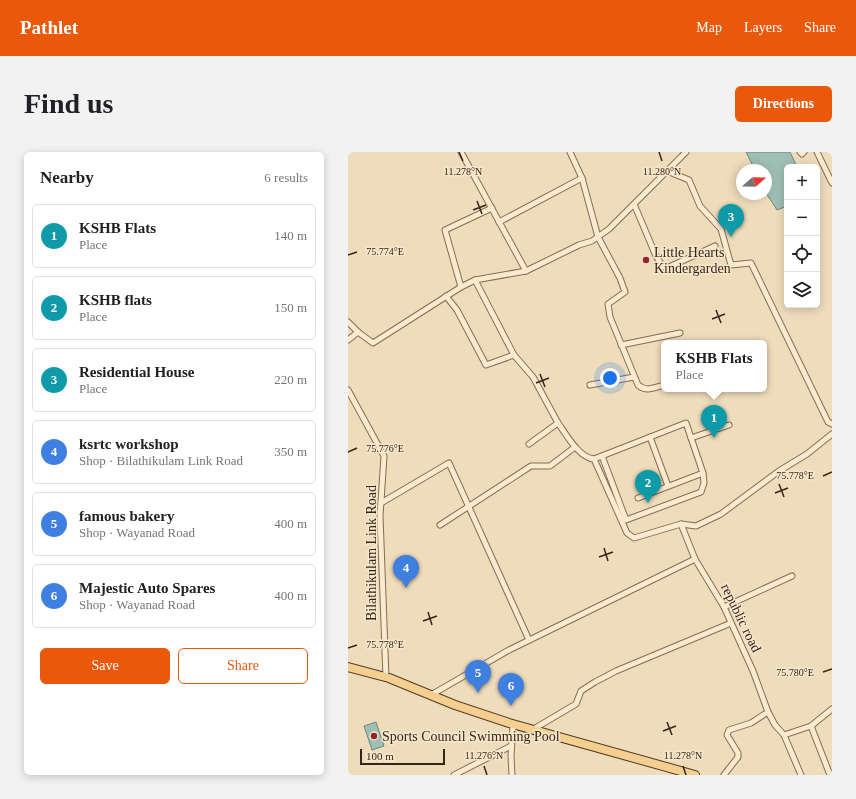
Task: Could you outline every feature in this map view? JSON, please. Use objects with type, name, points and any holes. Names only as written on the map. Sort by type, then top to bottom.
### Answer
[{"type":"main road","points":[[348,667],[386,678],[532,730],[695,775]]},
{"type":"street","points":[[461,152],[526,270]]},
{"type":"street","points":[[570,152],[582,178],[598,237],[620,278],[625,292],[608,304],[610,317],[638,384],[643,389],[650,389],[661,386]]},
{"type":"street","points":[[348,322],[358,332],[373,343],[446,296],[474,280],[526,270],[579,245],[592,241],[634,204],[686,152]]},
{"type":"street","points":[[800,152],[802,154],[804,152]]},
{"type":"street","points":[[817,152],[832,183]]},
{"type":"street","points":[[667,171],[689,180],[700,206],[721,229],[731,265],[751,263],[828,422],[832,424]]},
{"type":"street","points":[[499,222],[582,178]]},
{"type":"street","points":[[634,204],[656,256],[663,267],[669,267],[715,246]]},
{"type":"street","points":[[461,288],[445,230],[492,208]]},
{"type":"street","points":[[474,280],[514,355],[533,377],[558,423],[575,447],[590,458],[594,459],[686,423],[703,473],[704,483],[701,492],[626,520],[602,456]]},
{"type":"street","points":[[446,296],[457,310],[486,365],[514,355]]},
{"type":"street","points":[[348,340],[358,332]]},
{"type":"street","points":[[621,344],[680,333]]},
{"type":"street","points":[[590,385],[634,377]]},
{"type":"street","name":"Bilathikulam Link Road","points":[[348,390],[384,456],[381,503],[386,678]]},
{"type":"street","points":[[529,444],[558,423]]},
{"type":"street","points":[[691,438],[729,425]]},
{"type":"street","points":[[594,459],[627,533],[634,538],[681,524],[696,526],[721,514],[779,471],[807,454],[832,434]]},
{"type":"street","points":[[650,437],[668,486]]},
{"type":"street","points":[[440,525],[531,466],[550,466],[575,447]]},
{"type":"street","points":[[381,503],[449,463],[529,640]]},
{"type":"street","points":[[638,498],[703,473]]},
{"type":"street","name":"republic road","points":[[681,524],[695,559],[732,623],[753,671],[768,712],[775,725],[784,735],[801,775]]},
{"type":"street","points":[[431,695],[529,640],[695,559]]},
{"type":"street","points":[[724,607],[792,576]]},
{"type":"street","points":[[532,730],[576,704],[581,691],[595,682],[616,671],[732,623]]},
{"type":"street","points":[[784,735],[811,726],[832,710]]},
{"type":"street","points":[[724,775],[738,757],[738,753],[727,735],[729,730],[750,723],[768,712]]},
{"type":"street","points":[[512,775],[511,746],[513,724]]},
{"type":"street","points":[[811,726],[830,775]]},
{"type":"street","points":[[454,775],[511,746]]},
{"type":"water","points":[[746,152],[790,152],[796,164],[784,164],[784,207],[777,210],[771,200],[772,200],[772,164],[752,164]]},
{"type":"water","name":"Sports Council Swimming Pool","points":[[376,722],[384,746],[372,750],[364,726]]},
{"type":"place","name":"Residential House","points":[[731,237]]},
{"type":"place","name":"Little Hearts Kindergarden","points":[[646,260]]},
{"type":"place","name":"KSHB Flats","points":[[714,438]]},
{"type":"place","name":"KSHB flats","points":[[648,503]]},
{"type":"place","name":"ksrtc workshop","points":[[406,588]]},
{"type":"place","name":"famous bakery","points":[[478,693]]},
{"type":"place","name":"Majestic Auto Spares","points":[[511,706]]},
{"type":"place","name":"Sports Council Swimming Pool","points":[[374,736]]}]
